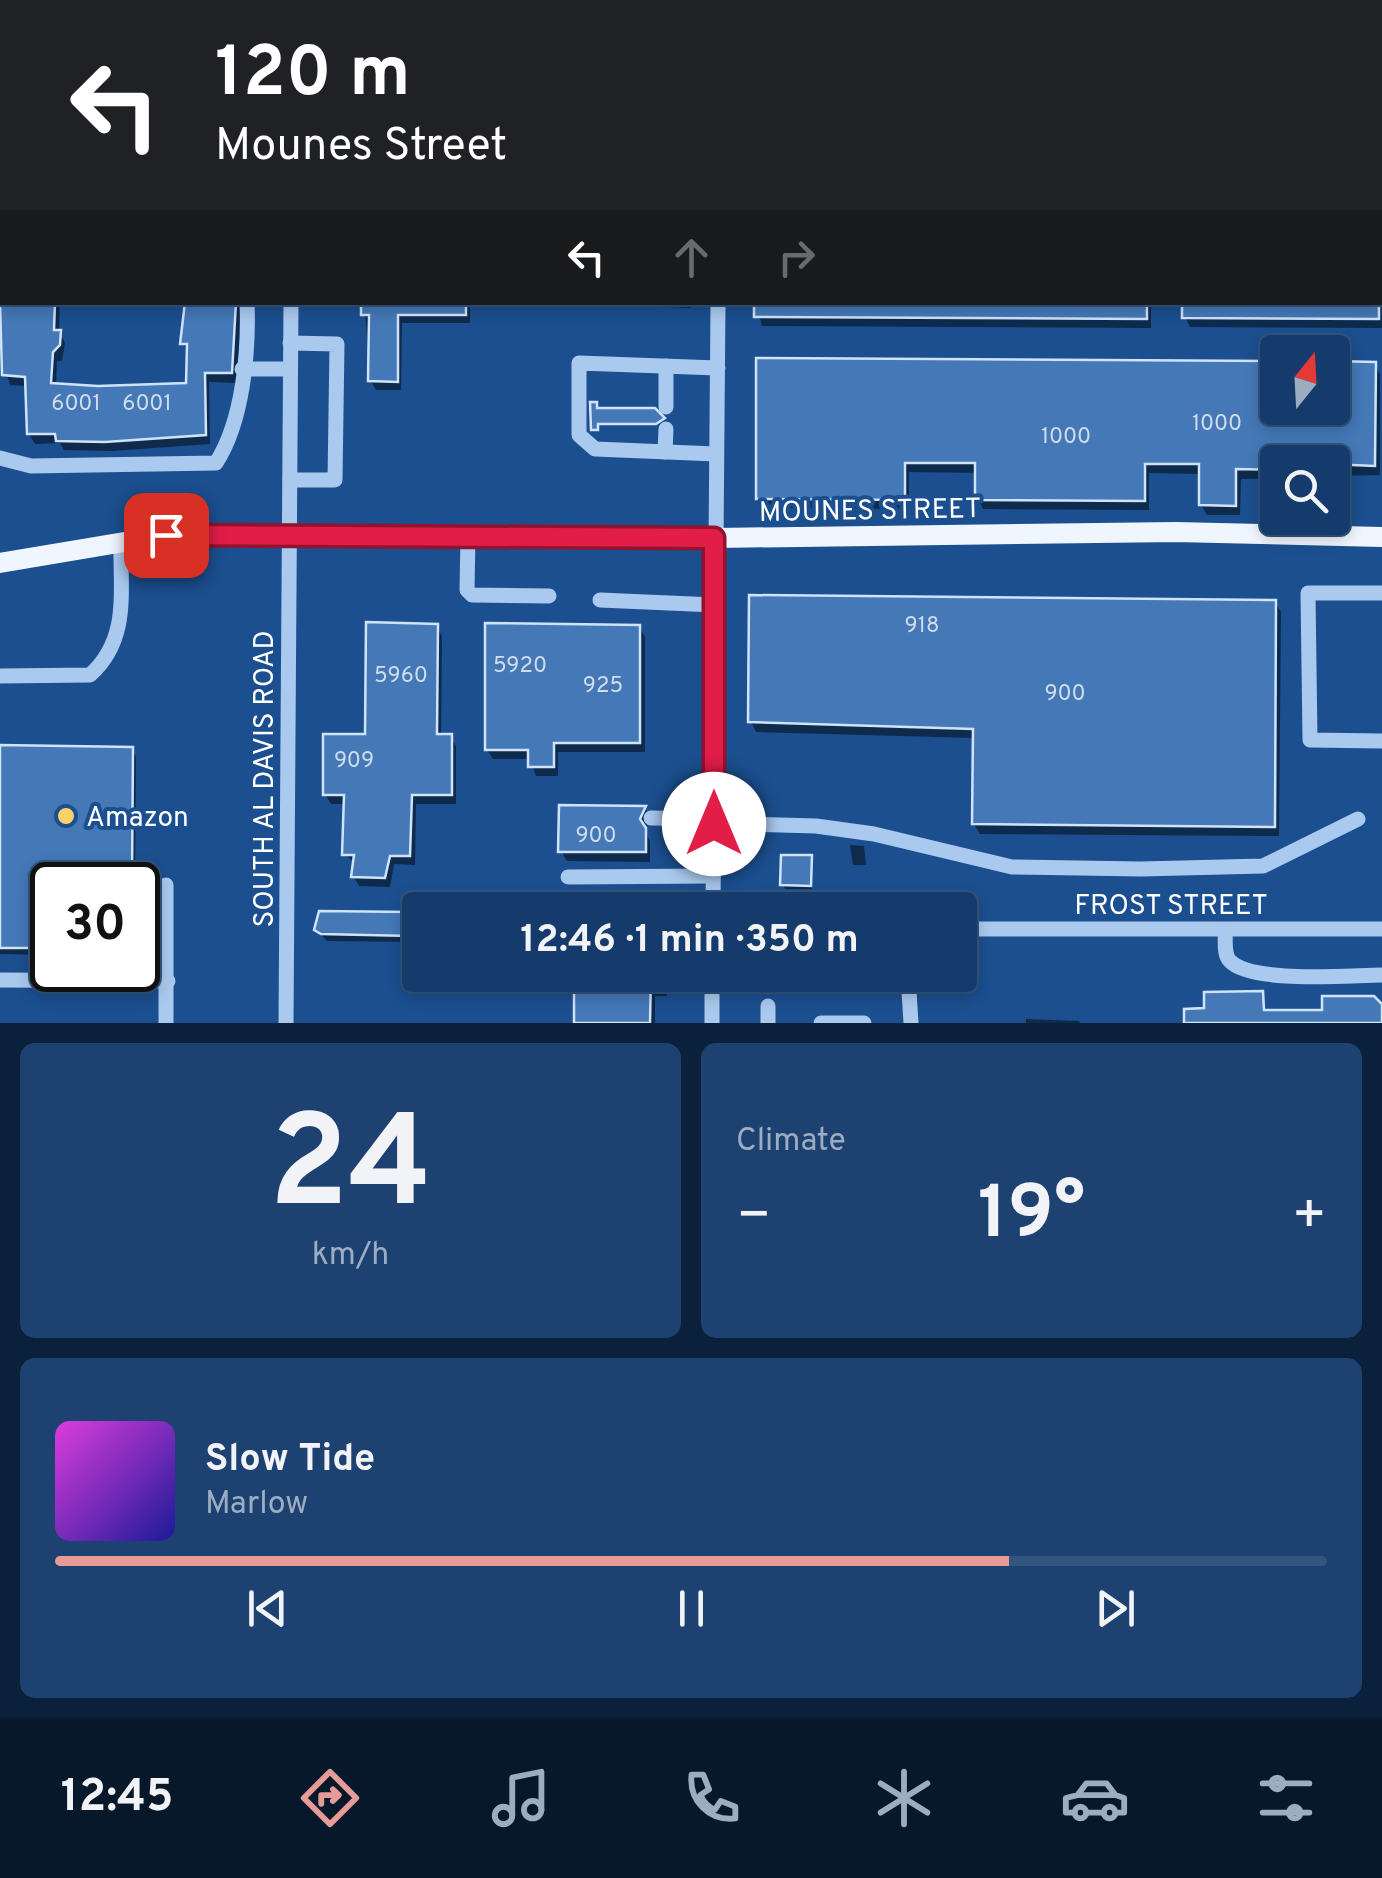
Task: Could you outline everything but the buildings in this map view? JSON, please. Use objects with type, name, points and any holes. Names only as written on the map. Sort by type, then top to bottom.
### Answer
[{"type":"main road","name":"MOUNES STREET","points":[[0,563],[166,535],[714,538],[1176,532],[1382,537]]},
{"type":"street","points":[[0,458],[32,466],[216,463],[229,443],[242,369],[247,305]]},
{"type":"street","name":"SOUTH AL DAVIS ROAD","points":[[286,1023],[291,305]]},
{"type":"street","points":[[713,892],[718,305]]},
{"type":"street","points":[[290,343],[337,344],[335,480],[290,480]]},
{"type":"street","points":[[716,454],[594,449],[579,435],[578,363],[718,368]]},
{"type":"street","points":[[666,366],[666,406]]},
{"type":"street","points":[[242,369],[290,370]]},
{"type":"street","points":[[665,452],[666,429]]},
{"type":"street","points":[[468,536],[467,590],[472,595],[549,596]]},
{"type":"street","points":[[0,676],[90,675],[110,657],[120,634],[121,542]]},
{"type":"street","points":[[1382,593],[1308,593],[1310,740],[1382,741]]},
{"type":"street","points":[[600,600],[715,605]]},
{"type":"street","points":[[651,818],[816,826],[874,834],[1012,868],[1141,869],[1264,866],[1358,819]]},
{"type":"street","points":[[568,877],[713,876]]},
{"type":"street","points":[[166,885],[166,1023]]},
{"type":"street","name":"FROST STREET","points":[[977,929],[1382,929]]},
{"type":"street","points":[[1225,930],[1230,960],[1265,974],[1382,975]]},
{"type":"street","points":[[0,980],[168,981]]},
{"type":"street","points":[[712,992],[712,1023]]},
{"type":"street","points":[[909,992],[911,1023]]},
{"type":"street","points":[[821,1023],[864,1023]]},
{"type":"place","name":"Amazon","points":[[66,816]]},
{"type":"route","points":[[166,535],[714,538],[714,824]]}]
